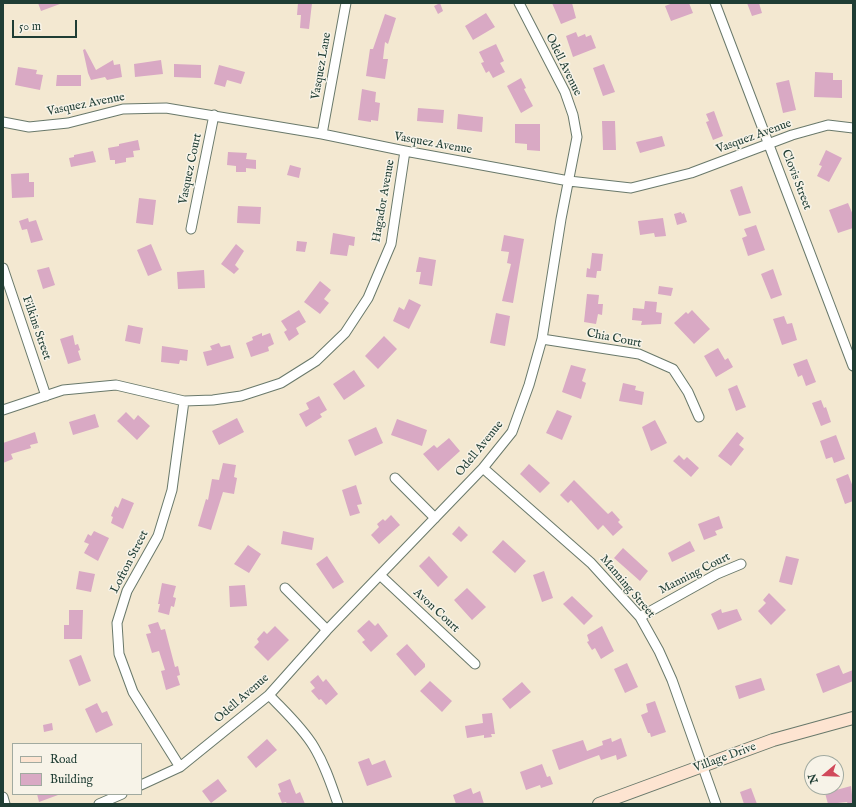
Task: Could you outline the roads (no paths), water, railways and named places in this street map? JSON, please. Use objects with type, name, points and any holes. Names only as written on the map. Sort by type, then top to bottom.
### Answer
[{"type":"main road","name":"Village Drive","points":[[598,804],[773,740],[853,718]]},
{"type":"street","name":"Vasquez Lane","points":[[322,134],[346,3]]},
{"type":"street","name":"Odell Avenue","points":[[142,785],[180,767],[269,695],[327,630],[381,576],[483,468],[512,432],[529,385],[542,339],[561,219],[577,138],[573,115],[565,92],[519,3]]},
{"type":"street","name":"Clovis Street","points":[[715,3],[770,143],[853,366]]},
{"type":"street","name":"Vasquez Avenue","points":[[3,122],[29,127],[68,123],[123,109],[166,108],[322,134],[405,152],[569,181],[631,188],[691,172],[792,134],[828,125],[853,128]]},
{"type":"street","name":"Vasquez Court","points":[[191,229],[214,115]]},
{"type":"street","name":"Hagador Avenue","points":[[3,410],[63,390],[116,385],[184,401],[213,400],[241,396],[281,383],[316,361],[345,333],[368,298],[391,244],[405,152]]},
{"type":"street","name":"Filkins Street","points":[[3,268],[46,396]]},
{"type":"street","name":"Chia Court","points":[[542,339],[639,354],[673,369],[688,392],[699,417]]},
{"type":"street","name":"Lofton Street","points":[[180,767],[133,692],[119,654],[117,623],[126,591],[158,536],[172,490],[184,401]]},
{"type":"street","name":"Manning Street","points":[[483,468],[591,563],[640,617],[659,651],[672,680],[716,804]]},
{"type":"street","points":[[395,478],[435,518]]},
{"type":"street","name":"Manning Court","points":[[640,617],[717,574],[741,564]]},
{"type":"street","name":"Avon Court","points":[[381,576],[475,664]]},
{"type":"street","points":[[285,588],[327,630]]},
{"type":"street","points":[[269,695],[314,746],[328,775],[338,804]]},
{"type":"street","points":[[99,804],[120,795]]},
{"type":"street","points":[[3,797],[5,804]]}]
